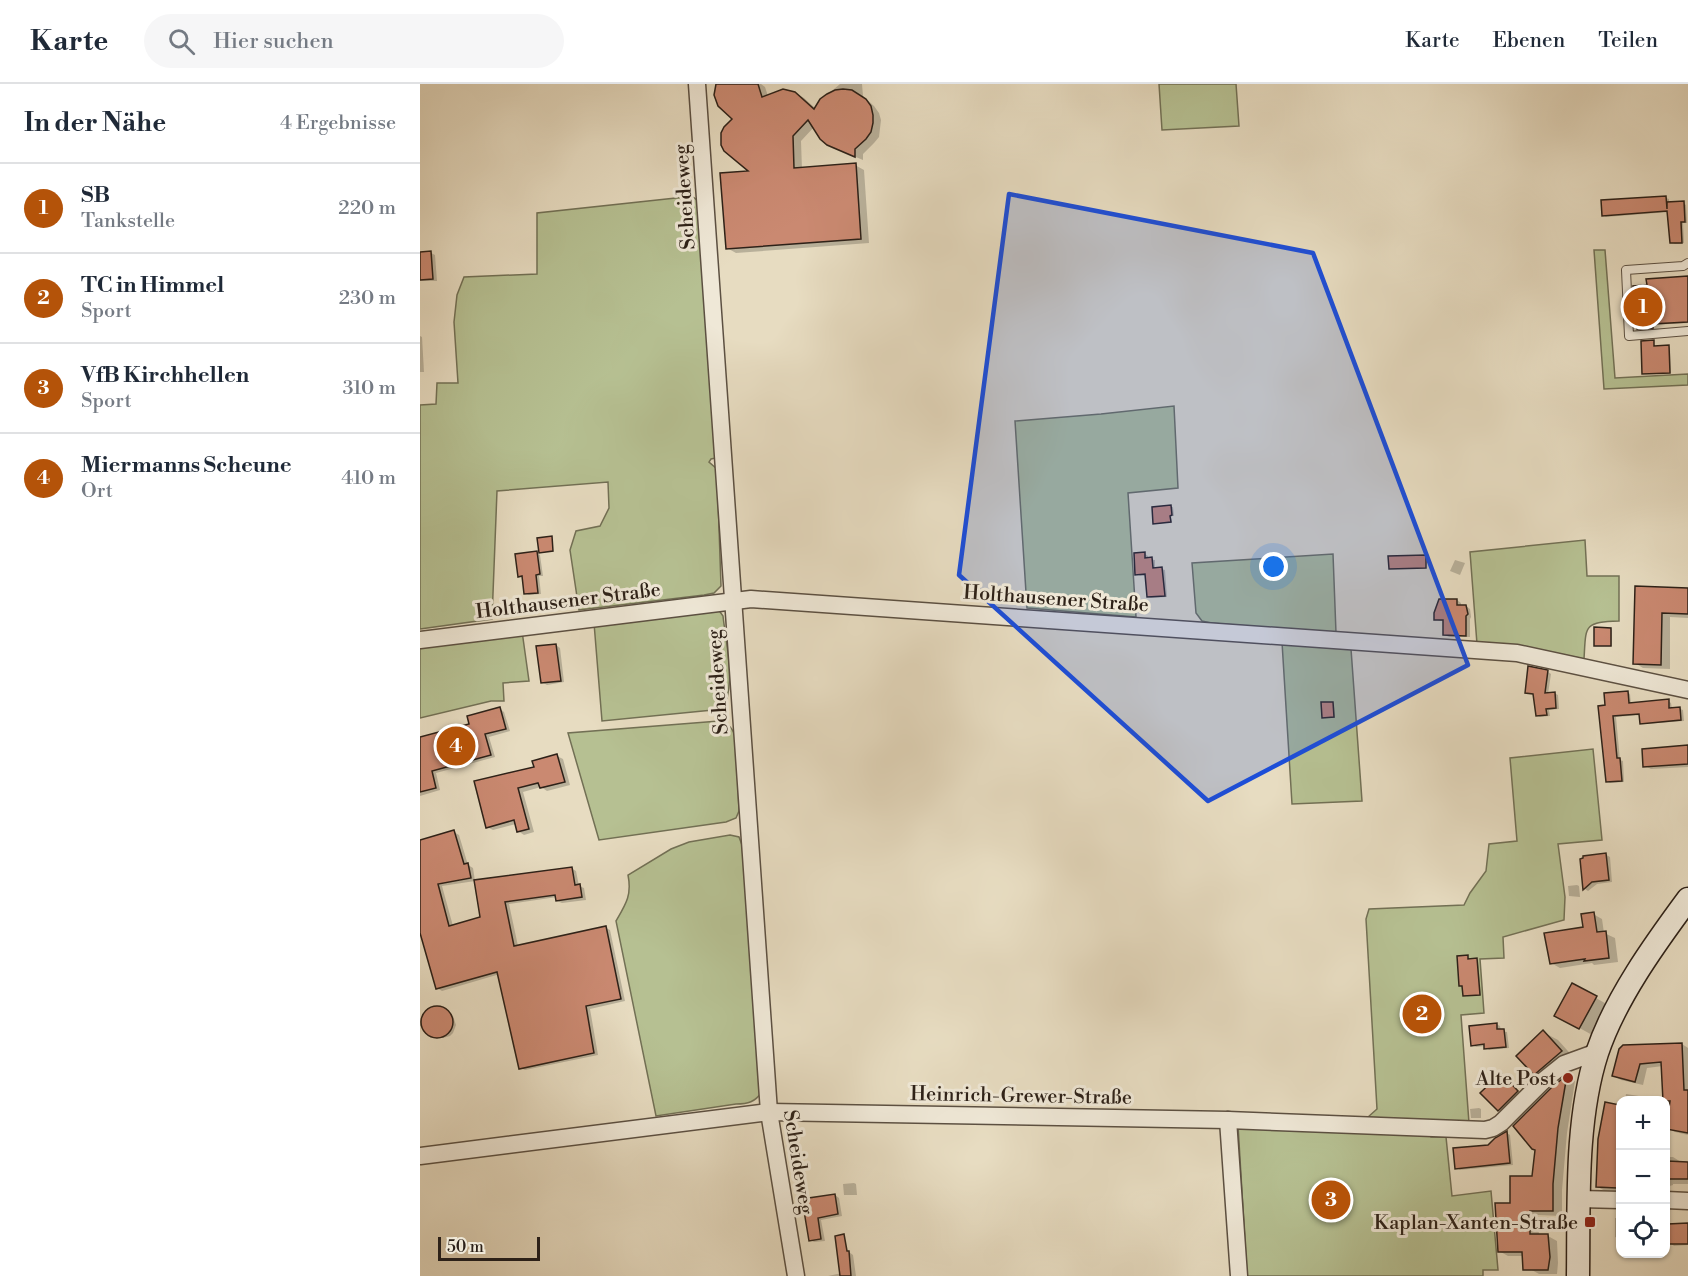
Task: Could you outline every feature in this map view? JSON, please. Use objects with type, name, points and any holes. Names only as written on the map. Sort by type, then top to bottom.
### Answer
[{"type":"main road","points":[[1578,1276],[1583,1124],[1588,1088],[1597,1052],[1630,983],[1688,899]]},
{"type":"street","name":"Scheideweg","points":[[697,84],[770,1112],[796,1276]]},
{"type":"street","name":"Holthausener Straße","points":[[420,640],[751,598],[1518,653],[1688,690]]},
{"type":"street","name":"Heinrich-Grewer-Straße","points":[[420,1156],[770,1112],[1228,1120],[1485,1130],[1501,1123],[1544,1080],[1564,1064],[1597,1052]]},
{"type":"street","points":[[1228,1120],[1239,1276]]},
{"type":"street","points":[[1580,1199],[1616,1200]]},
{"type":"street","points":[[1670,1200],[1688,1201]]},
{"type":"lane","points":[[1688,263],[1683,266],[1626,270],[1629,336],[1688,331]]},
{"type":"highlighted area","points":[[1009,194],[1313,253],[1468,665],[1208,801],[959,575]]},
{"type":"green space","points":[[1159,84],[1236,84],[1239,126],[1162,130]]},
{"type":"green space","points":[[693,197],[698,201],[716,458],[709,462],[717,469],[721,586],[714,593],[704,595],[579,610],[570,550],[576,531],[600,526],[609,508],[608,482],[497,491],[492,619],[420,629],[420,405],[436,404],[437,383],[458,383],[454,322],[457,295],[464,277],[537,274],[537,213]]},
{"type":"green space","points":[[1594,250],[1605,250],[1615,378],[1688,374],[1688,385],[1604,389]]},
{"type":"green space","points":[[1174,406],[1178,488],[1128,493],[1136,617],[1027,608],[1015,421]]},
{"type":"green space","points":[[1585,540],[1587,576],[1619,576],[1619,621],[1599,623],[1589,628],[1585,639],[1584,659],[1530,648],[1477,644],[1470,552]]},
{"type":"green space","points":[[1333,554],[1336,633],[1211,623],[1202,621],[1196,613],[1192,563]]},
{"type":"green space","points":[[718,609],[723,616],[729,660],[729,683],[725,705],[713,710],[602,721],[594,623]]},
{"type":"green space","points":[[522,631],[529,681],[503,683],[504,701],[491,701],[420,718],[420,645]]},
{"type":"green space","points":[[1282,642],[1351,649],[1362,801],[1292,804]]},
{"type":"green space","points":[[719,721],[731,727],[736,739],[739,811],[736,818],[726,822],[599,840],[568,733]]},
{"type":"green space","points":[[1593,749],[1602,840],[1558,844],[1565,897],[1564,920],[1503,937],[1504,958],[1480,959],[1484,1013],[1461,1015],[1469,1123],[1368,1117],[1377,1109],[1366,919],[1369,909],[1464,905],[1486,871],[1489,844],[1517,841],[1510,758]]},
{"type":"green space","points":[[730,835],[739,837],[742,845],[762,1092],[748,1103],[656,1116],[616,921],[627,899],[628,875],[671,849],[689,842]]},
{"type":"green space","points":[[1238,1125],[1427,1133],[1431,1137],[1446,1137],[1452,1196],[1491,1191],[1498,1270],[1483,1270],[1483,1276],[1247,1276]]},
{"type":"building","points":[[716,84],[758,84],[762,97],[783,89],[795,92],[814,109],[820,99],[835,90],[852,90],[866,99],[871,106],[873,123],[871,132],[855,149],[855,157],[827,145],[820,139],[808,120],[793,136],[794,168],[856,163],[861,239],[726,249],[720,173],[748,171],[724,151],[721,145],[721,133],[732,119],[718,106],[714,95]]},
{"type":"building","points":[[1666,196],[1667,209],[1667,202],[1684,201],[1685,222],[1681,222],[1682,243],[1670,243],[1667,211],[1602,216],[1601,200]]},
{"type":"building","points":[[431,251],[433,279],[420,280],[420,252]]},
{"type":"building","points":[[1688,276],[1688,322],[1652,324],[1653,328],[1637,329],[1633,286],[1647,285],[1646,279]]},
{"type":"building","points":[[1654,340],[1654,346],[1669,345],[1670,373],[1642,374],[1641,341]]},
{"type":"building","points":[[1171,505],[1171,522],[1153,524],[1152,507]]},
{"type":"building","points":[[552,536],[553,551],[539,553],[537,538]]},
{"type":"building","points":[[537,551],[540,574],[536,575],[538,593],[524,594],[522,576],[518,577],[515,554]]},
{"type":"building","points":[[1145,552],[1145,558],[1152,557],[1153,568],[1162,567],[1165,596],[1147,597],[1145,574],[1135,575],[1134,553]]},
{"type":"building","points":[[1426,555],[1426,568],[1389,569],[1388,556]]},
{"type":"building","points":[[1635,586],[1688,588],[1688,614],[1662,613],[1661,665],[1633,664]]},
{"type":"building","points":[[1439,599],[1457,599],[1457,605],[1466,605],[1468,614],[1466,616],[1466,636],[1443,635],[1443,620],[1434,620]]},
{"type":"building","points":[[1594,627],[1611,628],[1611,646],[1594,646]]},
{"type":"building","points":[[556,644],[561,681],[541,683],[536,646]]},
{"type":"building","points":[[1528,666],[1548,670],[1545,693],[1555,692],[1556,708],[1546,709],[1547,715],[1536,716],[1533,694],[1525,693]]},
{"type":"building","points":[[1628,691],[1629,703],[1669,699],[1669,708],[1680,707],[1681,720],[1640,724],[1639,714],[1613,716],[1622,781],[1606,782],[1598,706],[1605,705],[1604,693]]},
{"type":"building","points":[[1321,702],[1333,702],[1334,717],[1322,718]]},
{"type":"building","points":[[500,707],[506,729],[485,734],[491,755],[432,771],[436,788],[420,792],[420,737],[469,724],[467,716]]},
{"type":"building","points":[[1688,745],[1688,764],[1643,767],[1642,749]]},
{"type":"building","points":[[557,754],[565,782],[540,788],[538,783],[518,788],[529,829],[517,832],[514,820],[486,828],[474,781],[534,767],[532,761]]},
{"type":"building","points":[[454,830],[464,864],[468,863],[471,878],[438,884],[449,926],[480,917],[474,880],[572,867],[575,885],[580,884],[582,897],[556,901],[555,895],[505,902],[514,946],[606,926],[621,999],[586,1006],[594,1053],[519,1069],[497,972],[436,989],[420,933],[420,840]]},
{"type":"building","points":[[1606,853],[1609,880],[1592,882],[1583,890],[1580,859],[1583,856]]},
{"type":"building","points":[[1594,912],[1597,932],[1606,931],[1609,958],[1550,964],[1544,933],[1583,927],[1581,914]]},
{"type":"building","points":[[1468,955],[1468,959],[1477,958],[1480,995],[1463,996],[1462,986],[1459,986],[1457,956]]},
{"type":"building","points":[[1572,983],[1597,996],[1579,1029],[1554,1016]]},
{"type":"building","points":[[437,1006],[448,1011],[453,1022],[448,1033],[437,1038],[426,1033],[421,1022],[426,1011]]},
{"type":"building","points":[[1497,1023],[1497,1029],[1504,1029],[1506,1047],[1484,1049],[1484,1044],[1471,1046],[1469,1026]]},
{"type":"building","points":[[1543,1030],[1562,1051],[1534,1075],[1516,1056]]},
{"type":"building","points":[[1682,1043],[1684,1090],[1688,1090],[1688,1133],[1670,1130],[1670,1096],[1663,1096],[1661,1062],[1640,1064],[1635,1082],[1612,1076],[1619,1049],[1623,1045]]},
{"type":"building","points":[[1501,1073],[1518,1091],[1498,1111],[1480,1093]]},
{"type":"building","points":[[1567,1075],[1558,1128],[1553,1211],[1530,1211],[1530,1234],[1548,1234],[1550,1257],[1548,1270],[1523,1270],[1522,1252],[1498,1252],[1495,1203],[1510,1203],[1510,1176],[1532,1176],[1535,1150],[1513,1126]]},
{"type":"building","points":[[1605,1102],[1616,1104],[1616,1188],[1596,1187],[1598,1139]]},
{"type":"building","points":[[1507,1131],[1510,1163],[1455,1169],[1453,1148],[1488,1145]]},
{"type":"building","points":[[1670,1161],[1688,1162],[1688,1179],[1670,1179]]},
{"type":"building","points":[[835,1194],[838,1214],[818,1218],[821,1239],[809,1241],[802,1199]]},
{"type":"building","points":[[1688,1223],[1688,1244],[1670,1244],[1670,1224]]},
{"type":"building","points":[[844,1234],[847,1251],[849,1251],[851,1276],[840,1276],[835,1236]]},
{"type":"place","name":"SB","points":[[1643,307]]},
{"type":"place","name":"Miermanns Scheune","points":[[456,746]]},
{"type":"place","name":"TC in Himmel","points":[[1422,1014]]},
{"type":"place","name":"Alte Post","points":[[1568,1078]]},
{"type":"place","name":"VfB Kirchhellen","points":[[1331,1200]]},
{"type":"place","name":"Kaplan-Xanten-Straße","points":[[1590,1222]]}]
